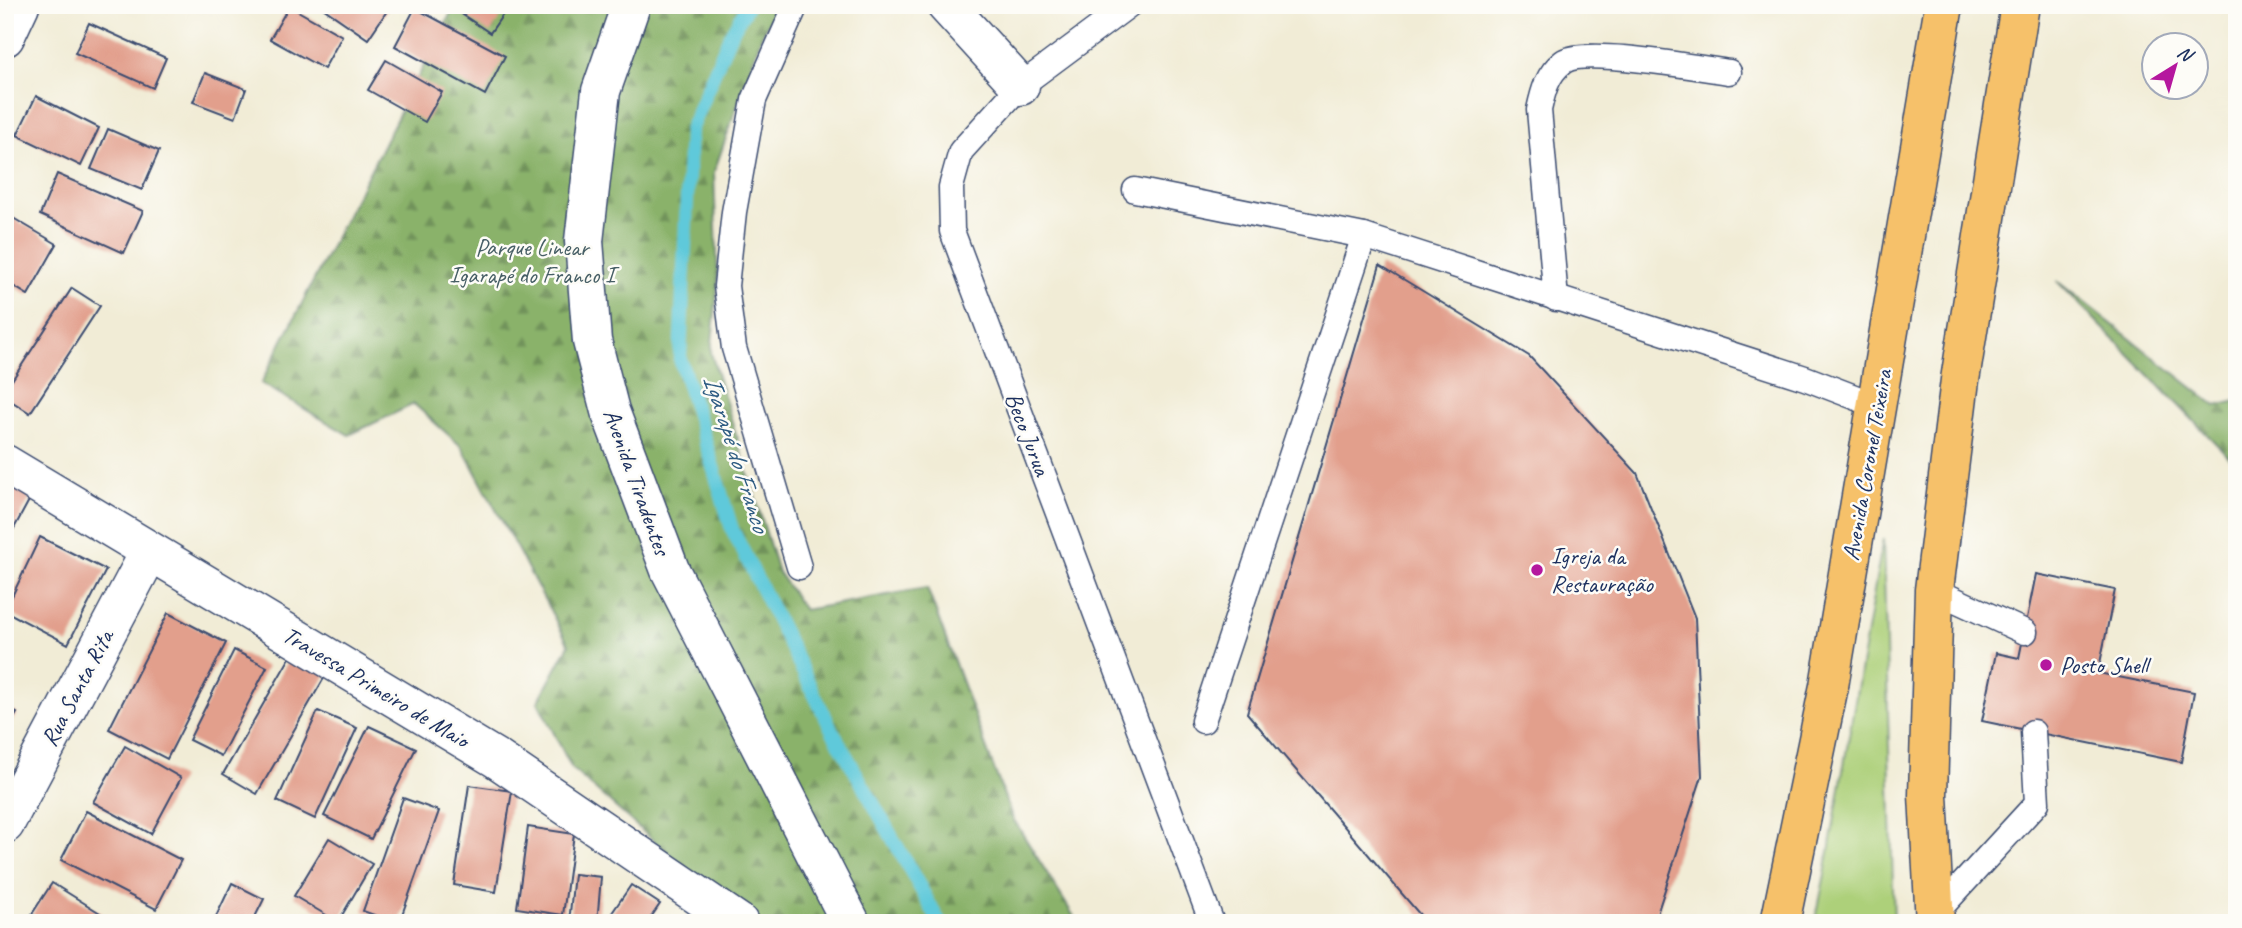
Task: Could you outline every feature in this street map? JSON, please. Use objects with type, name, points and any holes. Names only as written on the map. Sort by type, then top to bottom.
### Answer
[{"type":"highway","name":"Avenida Coronel Teixeira","points":[[1780,923],[1829,686],[1944,5]]},
{"type":"highway","points":[[1935,919],[1928,795],[1934,590],[1960,380],[2020,5]]},
{"type":"street","points":[[5,37],[20,5]]},
{"type":"street","name":"Avenida Tiradentes","points":[[631,5],[601,91],[584,241],[592,341],[610,411],[670,570],[851,923]]},
{"type":"street","points":[[946,5],[1020,86]]},
{"type":"street","name":"Travessa Primeiro de Maio","points":[[5,464],[149,553],[497,759],[739,923]]},
{"type":"street","name":"Rua Santa Rita","points":[[5,824],[149,553]]},
{"type":"lane","points":[[796,5],[754,100],[734,212],[726,286],[734,348],[800,567]]},
{"type":"lane","name":"Beco Jurua","points":[[1129,5],[1020,86],[961,151],[951,187],[952,231],[1212,923]]},
{"type":"lane","points":[[1556,299],[1539,110],[1546,81],[1564,61],[1590,55],[1729,72]]},
{"type":"lane","points":[[1135,190],[1364,236],[1805,377],[1878,406]]},
{"type":"lane","points":[[1203,721],[1364,236]]},
{"type":"lane","points":[[1934,590],[2025,632]]},
{"type":"lane","points":[[1935,919],[2037,803],[2034,732]]},
{"type":"green space","name":"Parque Linear Igarapé do Franco I","points":[[455,5],[778,5],[763,32],[714,172],[718,283],[711,353],[778,572],[804,610],[927,588],[1012,817],[1078,923],[747,923],[572,769],[538,702],[569,645],[462,447],[414,404],[349,435],[261,383]]},
{"type":"green space","points":[[2057,281],[2216,406],[2237,401],[2237,465]]},
{"type":"green space","points":[[1883,539],[1894,923],[1815,923],[1826,869]]},
{"type":"building","points":[[324,5],[391,5],[368,39],[323,8]]},
{"type":"building","points":[[448,5],[506,5],[508,7],[490,33]]},
{"type":"building","points":[[289,6],[342,36],[324,69],[270,39]]},
{"type":"building","points":[[415,8],[505,56],[485,95],[395,46]]},
{"type":"building","points":[[89,23],[166,58],[153,88],[75,53]]},
{"type":"building","points":[[386,60],[442,92],[425,122],[368,90]]},
{"type":"building","points":[[205,73],[246,89],[235,118],[193,102]]},
{"type":"building","points":[[36,96],[99,128],[81,166],[17,135]]},
{"type":"building","points":[[108,129],[159,151],[142,190],[91,169]]},
{"type":"building","points":[[57,174],[143,211],[124,253],[40,215]]},
{"type":"building","points":[[8,215],[57,244],[28,295],[5,281],[5,219]]},
{"type":"building","points":[[1380,265],[1529,356],[1637,473],[1695,618],[1702,776],[1654,923],[1427,923],[1247,713]]},
{"type":"building","points":[[72,288],[100,306],[30,413],[5,397],[5,391]]},
{"type":"building","points":[[5,481],[32,495],[5,545]]},
{"type":"building","points":[[40,537],[106,570],[68,644],[5,611]]},
{"type":"building","name":"Posto Shell","points":[[2036,574],[2115,590],[2098,673],[2194,692],[2181,762],[1982,721],[1996,653],[2019,658]]},
{"type":"building","points":[[168,613],[226,643],[167,759],[109,729]]},
{"type":"building","points":[[234,650],[267,667],[221,756],[189,740]]},
{"type":"building","points":[[292,654],[327,673],[257,794],[223,774]]},
{"type":"building","points":[[5,706],[17,713],[5,733]]},
{"type":"building","points":[[318,711],[357,728],[315,819],[277,801]]},
{"type":"building","points":[[369,726],[416,748],[371,839],[324,816]]},
{"type":"building","points":[[125,746],[181,778],[151,834],[93,802]]},
{"type":"building","points":[[469,785],[512,791],[496,892],[454,885]]},
{"type":"building","points":[[403,798],[439,811],[399,923],[396,923],[363,911]]},
{"type":"building","points":[[86,811],[181,860],[156,909],[61,860]]},
{"type":"building","points":[[528,827],[574,834],[563,915],[517,908]]},
{"type":"building","points":[[329,838],[372,864],[338,922],[294,896]]},
{"type":"building","points":[[574,874],[601,877],[597,923],[569,923]]},
{"type":"building","points":[[52,883],[116,923],[45,923],[32,914]]},
{"type":"building","points":[[232,883],[264,899],[252,923],[213,923]]},
{"type":"building","points":[[631,885],[660,904],[647,923],[605,923]]},
{"type":"waterway","name":"Igarapé do Franco","points":[[748,5],[730,35],[690,130],[680,359],[732,529],[832,730],[940,923]]},
{"type":"place","name":"Igreja da Restauração","points":[[1537,570]]},
{"type":"place","name":"Posto Shell","points":[[2046,665]]}]
